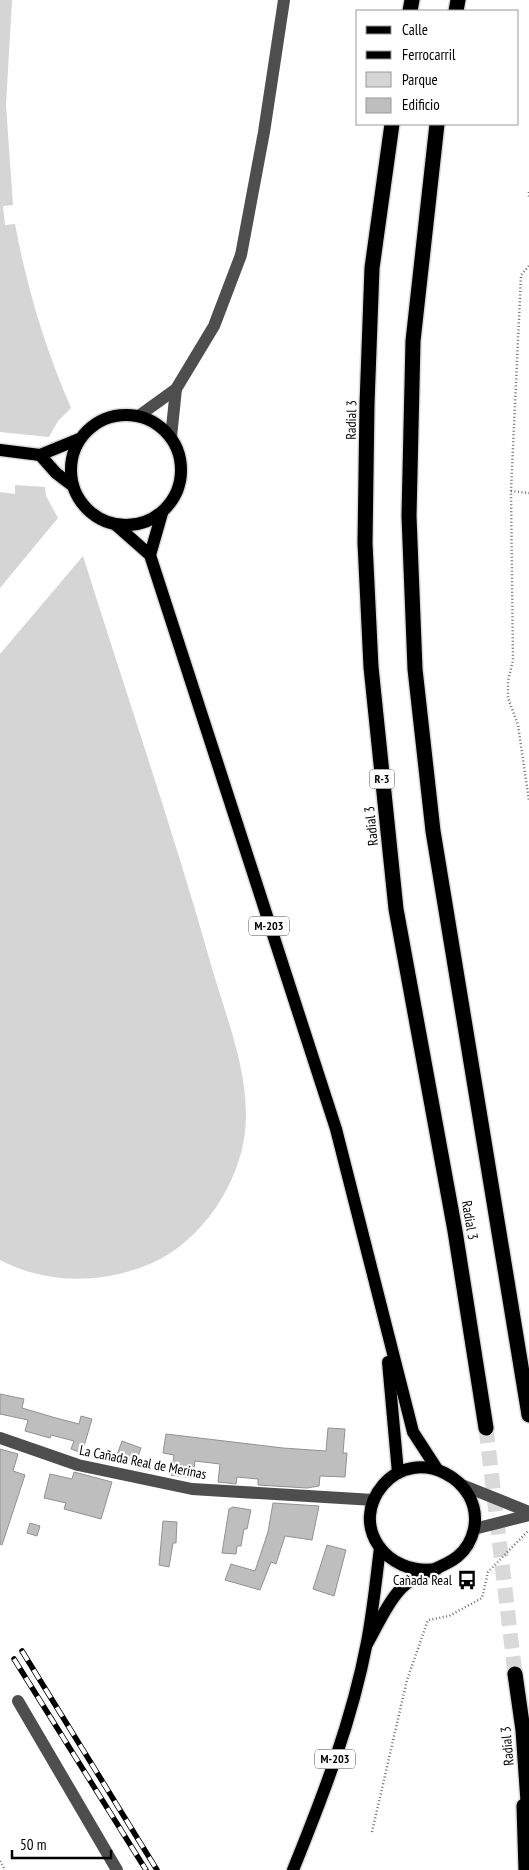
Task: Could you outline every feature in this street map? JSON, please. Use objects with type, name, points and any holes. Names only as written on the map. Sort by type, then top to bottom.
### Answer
[{"type":"highway","name":"Radial 3","points":[[392,125],[372,268],[367,404],[366,543],[371,668],[396,909],[455,1231],[486,1428]]},
{"type":"highway","name":"Radial 3","points":[[436,125],[413,341],[409,516],[415,669],[433,831],[529,1415]]},
{"type":"highway","name":"Radial 3","points":[[516,1674],[523,1730],[529,1816]]},
{"type":"highway","points":[[523,1730],[526,1870]]},
{"type":"main road","points":[[128,414],[140,415],[158,423],[171,437],[179,450],[182,466],[181,481],[174,498],[162,513],[150,555],[116,525],[102,520],[89,512],[73,486],[71,470],[73,454],[80,440],[91,427],[105,418],[128,414]]},
{"type":"main road","points":[[0,450],[40,455],[80,440]]},
{"type":"main road","points":[[40,455],[56,473],[73,486]]},
{"type":"main road","points":[[116,525],[140,523],[162,513]]},
{"type":"main road","name":"M-203","points":[[150,555],[336,1129],[413,1432],[437,1469]]},
{"type":"main road","name":"M-203","points":[[379,1300],[390,1374],[398,1473]]},
{"type":"main road","name":"M-203","points":[[367,1644],[398,1591],[413,1579],[437,1569],[450,1563],[461,1554],[470,1542],[474,1528],[471,1498],[462,1485],[447,1472],[424,1466],[410,1468],[398,1473],[384,1484],[374,1500],[371,1516],[373,1533],[380,1548],[388,1558],[411,1570],[437,1569]]},
{"type":"main road","name":"M-203","points":[[294,1870],[344,1732],[367,1644],[380,1548]]},
{"type":"street","points":[[140,415],[176,389],[214,326],[241,255],[264,132],[284,0]]},
{"type":"street","points":[[171,437],[176,389]]},
{"type":"street","name":"La Cañada Real de Merinas","points":[[0,1438],[78,1465],[192,1490],[374,1500]]},
{"type":"street","points":[[462,1485],[529,1512]]},
{"type":"street","points":[[474,1528],[529,1515]]},
{"type":"street","points":[[18,1701],[117,1870]]},
{"type":"path","points":[[529,192],[529,197]]},
{"type":"path","points":[[529,266],[520,275],[511,491],[514,660],[508,681],[508,698],[518,725],[529,801]]},
{"type":"path","points":[[511,491],[529,494]]},
{"type":"path","points":[[372,1832],[407,1680],[428,1620],[449,1616],[482,1598],[488,1572],[529,1530]]},
{"type":"path","points":[[0,1861],[6,1870]]},
{"type":"green space","points":[[0,0],[12,0],[6,105],[13,205],[3,206],[5,225],[15,224],[38,318],[71,408],[58,421],[49,437],[0,432]]},
{"type":"green space","points":[[15,485],[45,487],[46,496],[58,518],[0,588],[0,492],[15,494]]},
{"type":"green space","points":[[83,556],[231,1028],[241,1070],[246,1111],[245,1132],[235,1171],[215,1209],[187,1241],[152,1263],[134,1270],[115,1275],[76,1279],[37,1274],[0,1260],[0,654]]},
{"type":"building","points":[[0,1394],[24,1399],[22,1408],[56,1418],[79,1424],[81,1416],[92,1419],[82,1453],[71,1449],[74,1441],[51,1435],[50,1438],[25,1431],[28,1420],[0,1414]]},
{"type":"building","points":[[328,1428],[345,1429],[343,1453],[347,1453],[345,1477],[320,1476],[319,1486],[307,1488],[258,1485],[258,1479],[237,1477],[236,1484],[218,1482],[220,1464],[195,1461],[193,1478],[171,1475],[174,1455],[163,1453],[166,1434],[283,1448],[326,1451]]},
{"type":"building","points":[[122,1441],[141,1448],[136,1462],[117,1455]]},
{"type":"building","points":[[0,1449],[18,1454],[13,1471],[25,1475],[2,1545],[0,1544]]},
{"type":"building","points":[[74,1472],[112,1482],[101,1519],[64,1509],[66,1503],[44,1498],[50,1474],[72,1479]]},
{"type":"building","points":[[273,1503],[319,1506],[312,1540],[285,1536],[276,1564],[271,1562],[260,1590],[225,1580],[231,1564],[255,1571],[268,1532]]},
{"type":"building","points":[[233,1507],[251,1510],[247,1529],[244,1529],[241,1546],[237,1546],[236,1554],[222,1553],[229,1509]]},
{"type":"building","points":[[163,1521],[177,1522],[176,1543],[173,1543],[169,1567],[159,1565]]},
{"type":"building","points":[[30,1523],[40,1526],[37,1536],[27,1533]]},
{"type":"building","points":[[327,1545],[346,1550],[334,1596],[313,1589]]},
{"type":"tunnel","points":[[486,1428],[515,1674]]},
{"type":"railway","points":[[22,1651],[157,1870]]},
{"type":"railway","points":[[14,1659],[146,1870]]},
{"type":"place","name":"Cañada Real","points":[[467,1580]]}]
